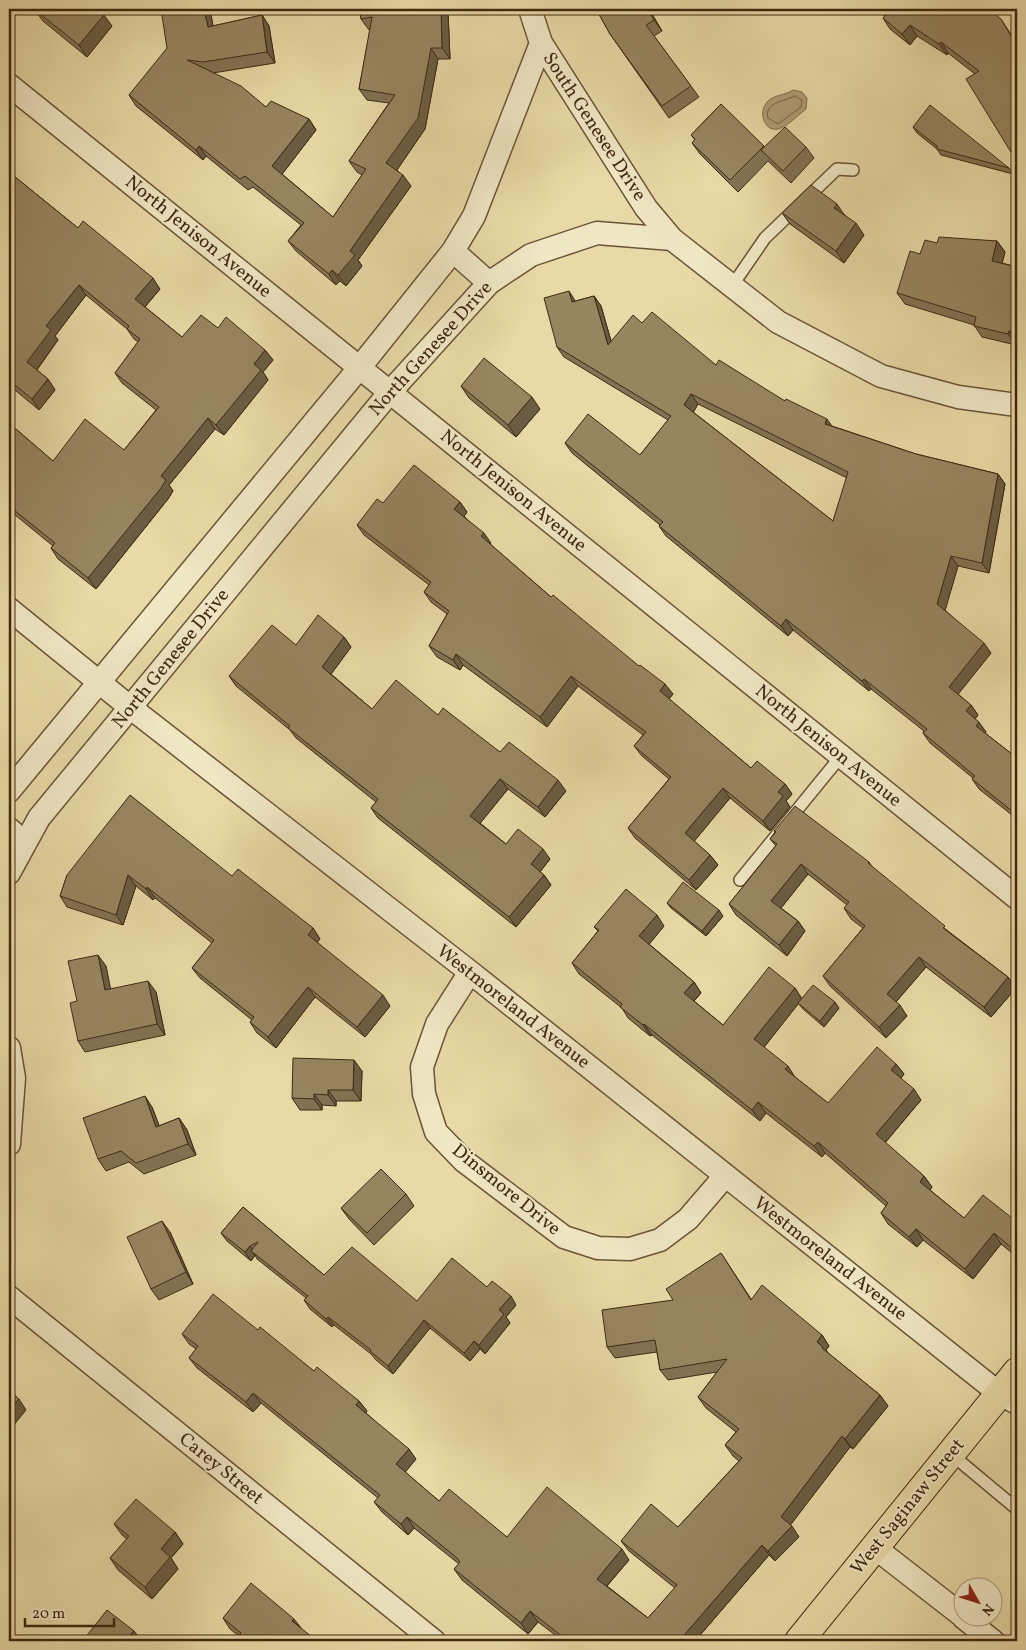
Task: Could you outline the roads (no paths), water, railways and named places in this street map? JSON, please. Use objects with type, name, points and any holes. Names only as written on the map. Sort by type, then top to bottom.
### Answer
[{"type":"main road","name":"West Saginaw Street","points":[[799,1641],[951,1454],[1009,1399],[1017,1372]]},
{"type":"street","name":"South Genesee Drive","points":[[530,9],[540,43],[646,208],[672,239]]},
{"type":"street","name":"North Genesee Drive","points":[[9,791],[360,367],[453,251],[474,216],[540,43]]},
{"type":"street","name":"North Jenison Avenue","points":[[9,85],[1017,898]]},
{"type":"street","name":"North Genesee Drive","points":[[9,873],[17,836],[39,818],[390,392],[489,283],[530,255],[597,233],[672,239]]},
{"type":"street","points":[[672,239],[778,322],[881,376],[958,397],[1017,405]]},
{"type":"street","points":[[453,251],[489,283]]},
{"type":"street","name":"Westmoreland Avenue","points":[[9,609],[131,708],[470,972],[725,1176],[1009,1399]]},
{"type":"street","name":"Dinsmore Drive","points":[[470,972],[437,1024],[422,1067],[424,1094],[436,1132],[464,1161],[564,1237],[598,1248],[630,1249],[660,1240],[688,1219],[725,1176]]},
{"type":"street","points":[[9,1048],[14,1078],[9,1144]]},
{"type":"street","name":"Carey Street","points":[[9,1296],[434,1641]]},
{"type":"street","points":[[874,1547],[954,1609]]},
{"type":"street","points":[[977,1628],[993,1641]]},
{"type":"lane","points":[[732,286],[765,238],[817,188],[837,169],[853,170]]},
{"type":"lane","points":[[740,880],[841,756]]},
{"type":"lane","points":[[951,1454],[1017,1509]]},
{"type":"water","points":[[793,90],[802,92],[807,98],[806,109],[781,128],[776,129],[767,126],[763,117],[764,106],[771,99]]}]
